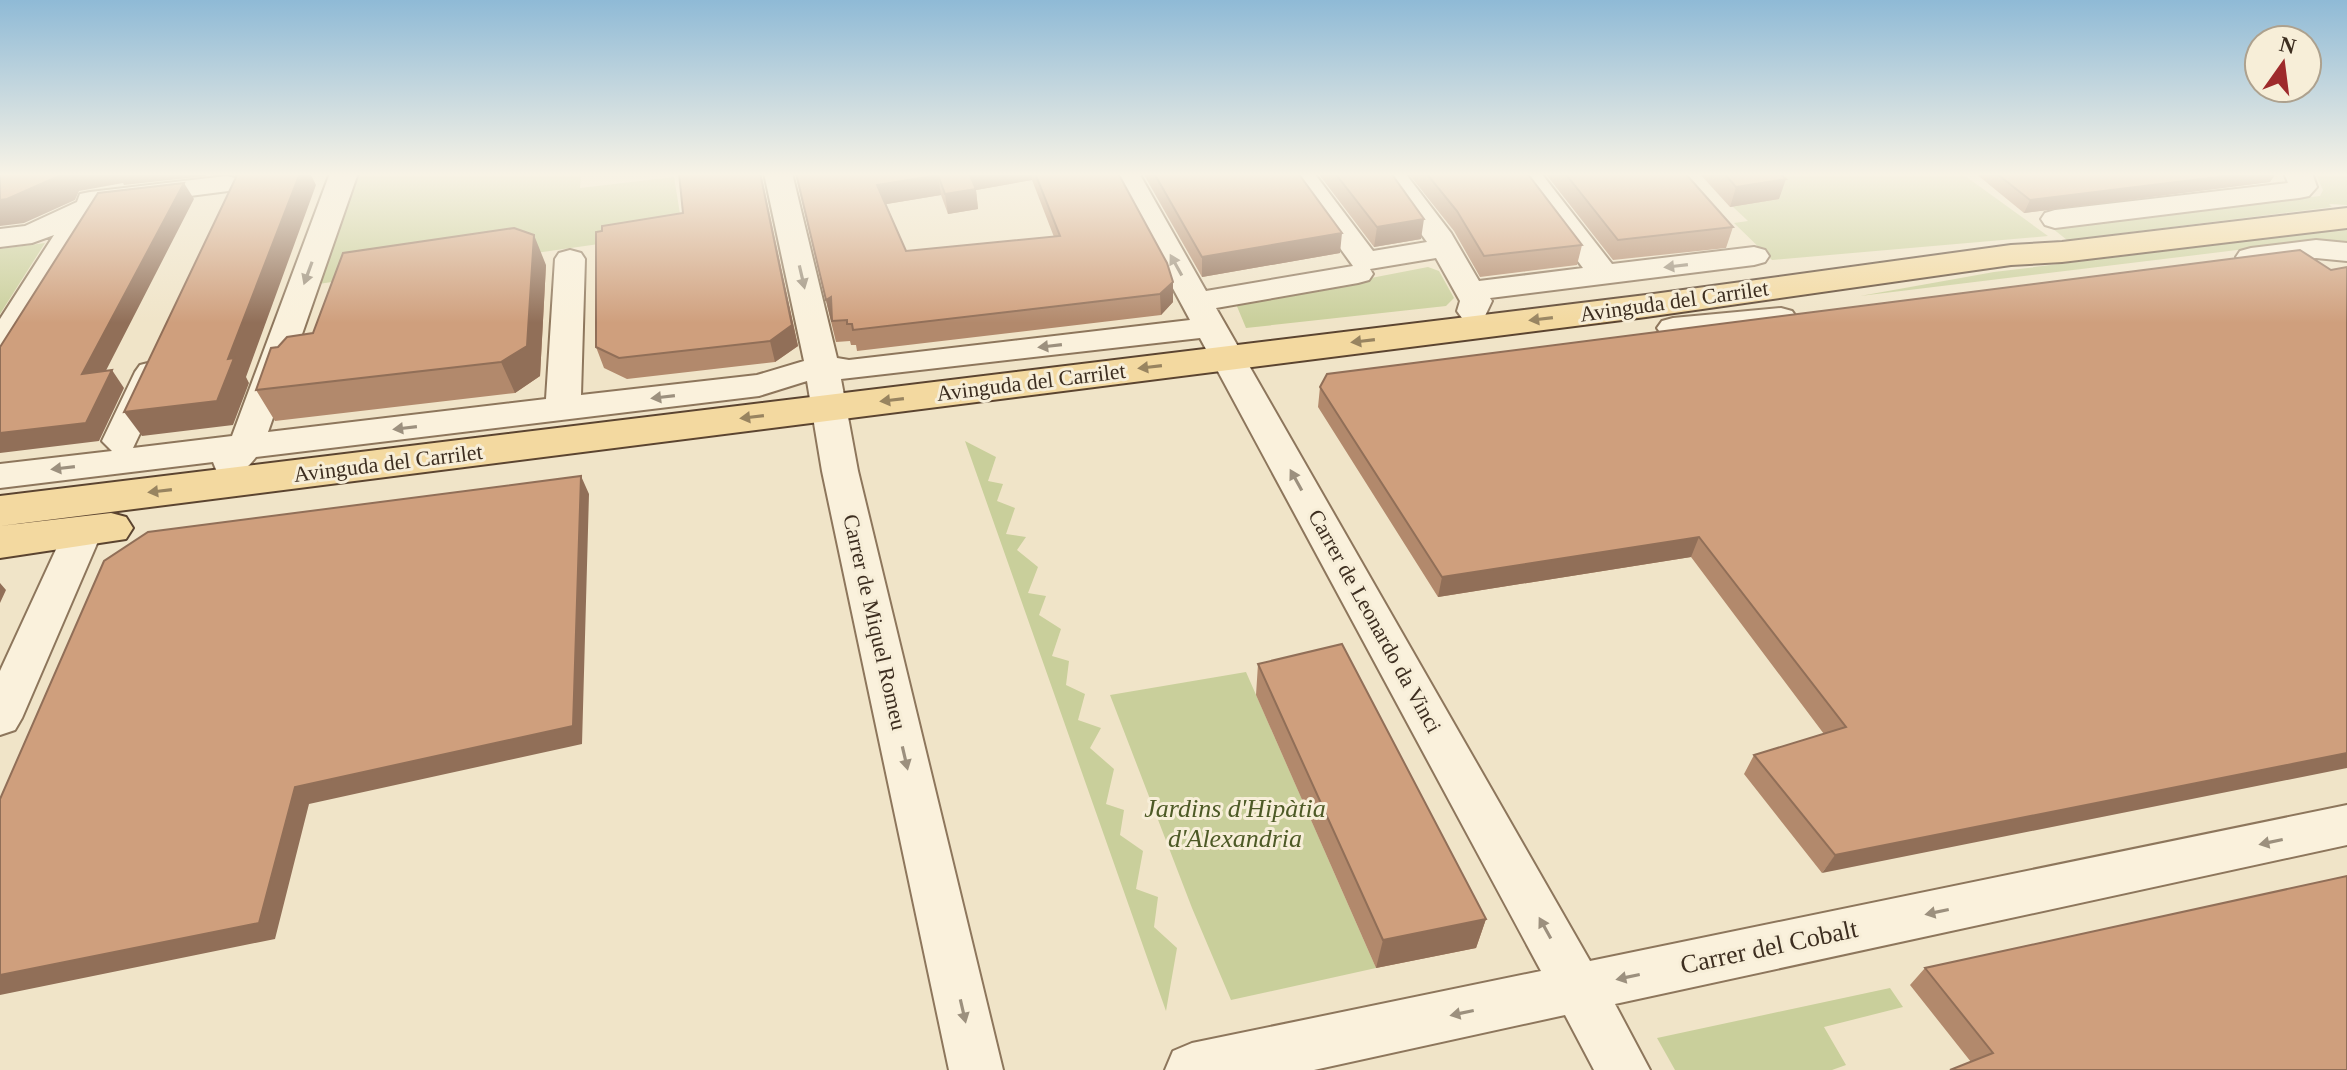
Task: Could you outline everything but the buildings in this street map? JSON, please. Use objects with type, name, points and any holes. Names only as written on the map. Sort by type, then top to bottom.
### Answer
[{"type":"main road","name":"Avinguda del Carrilet","points":[[0,542],[832,421],[1222,342],[1440,331],[1646,306],[1907,268],[2058,236],[2268,223]]},
{"type":"main road","name":"Avinguda del Carrilet","points":[[1222,342],[1673,328],[2058,236]]},
{"type":"main road","name":"Avinguda del Carrilet","points":[[0,511],[204,486],[832,421]]},
{"type":"street","points":[[0,238],[32,234],[55,223]]},
{"type":"street","points":[[0,345],[75,223]]},
{"type":"street","points":[[204,486],[246,446],[326,223]]},
{"type":"street","name":"Carrer de Miquel Romeu","points":[[789,223],[976,1070]]},
{"type":"street","name":"Carrer de Leonardo da Vinci","points":[[1154,223],[1623,1070]]},
{"type":"street","points":[[1332,223],[1361,267]]},
{"type":"street","points":[[1427,223],[1445,248],[1477,307],[1459,323],[1440,331]]},
{"type":"street","points":[[1564,223],[1604,275]]},
{"type":"street","name":"Avinguda del Carrilet","points":[[2058,236],[2126,223]]},
{"type":"street","name":"Avinguda del Carrilet","points":[[1470,291],[1604,275],[1744,246]]},
{"type":"street","name":"Avinguda del Carrilet","points":[[0,476],[759,385],[822,366],[849,370],[1222,342],[1361,267],[1445,248]]},
{"type":"street","points":[[2095,277],[2316,249],[2347,252]]},
{"type":"street","points":[[563,409],[570,259]]},
{"type":"street","name":"Avinguda del Carrilet","points":[[1673,328],[1811,314]]},
{"type":"street","points":[[120,441],[166,342]]},
{"type":"street","points":[[0,718],[83,532]]},
{"type":"street","name":"Carrer del Cobalt","points":[[1192,1070],[2347,825]]},
{"type":"green space","points":[[332,223],[682,223],[683,232],[311,285]]},
{"type":"green space","points":[[1734,223],[2030,223],[2048,236],[1772,260]]},
{"type":"green space","points":[[2094,223],[2204,223],[2067,240],[2052,228]]},
{"type":"green space","points":[[2347,229],[2347,244],[2295,243],[1860,296],[1994,272]]},
{"type":"green space","points":[[45,243],[0,314],[0,249]]},
{"type":"green space","points":[[1428,267],[1439,271],[1454,298],[1446,306],[1246,328],[1236,304]]},
{"type":"green space","points":[[965,441],[996,457],[988,481],[1003,484],[997,501],[1015,508],[1006,534],[1026,537],[1017,550],[1038,567],[1028,593],[1046,596],[1039,615],[1061,629],[1052,656],[1069,661],[1066,685],[1085,694],[1078,720],[1101,728],[1090,748],[1114,769],[1106,804],[1124,810],[1120,835],[1143,851],[1136,889],[1158,897],[1154,927],[1177,948],[1166,1011]]},
{"type":"green space","name":"Jardins d'Hipàtia d'Alexandria","points":[[1246,672],[1376,968],[1231,1000],[1110,695]]},
{"type":"green space","points":[[1890,988],[1903,1007],[1824,1027],[1846,1065],[1832,1070],[1675,1070],[1657,1038]]}]
